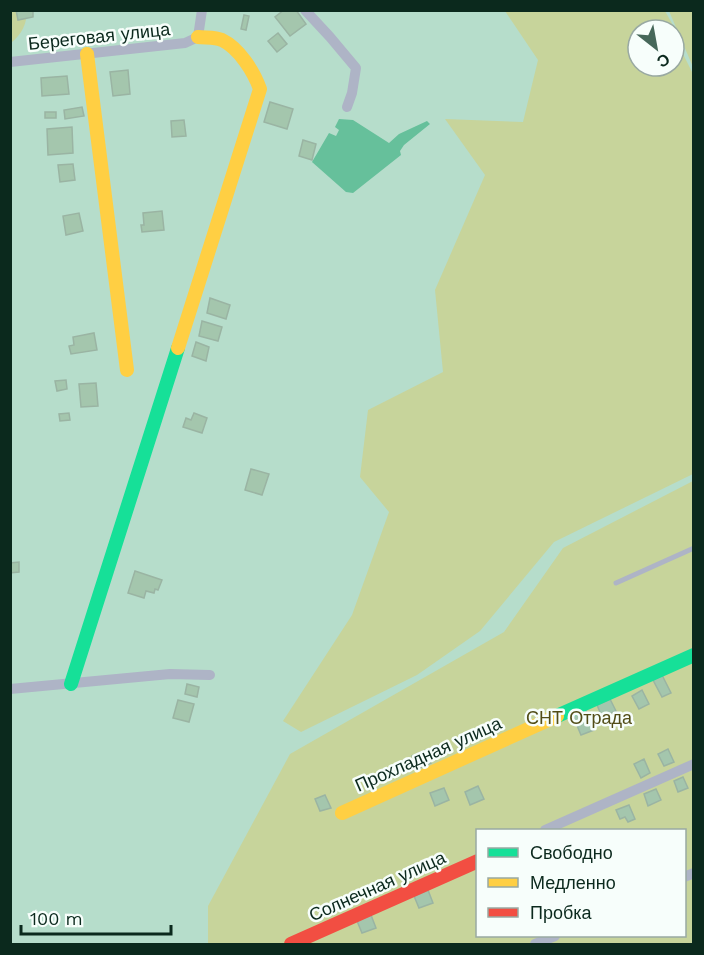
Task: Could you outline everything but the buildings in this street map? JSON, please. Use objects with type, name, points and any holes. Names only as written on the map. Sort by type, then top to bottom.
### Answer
[{"type":"street","points":[[71,684],[260,89],[256,76],[222,40],[198,37],[202,10]]},
{"type":"street","points":[[305,10],[356,68],[347,107]]},
{"type":"street","name":"Береговая улица","points":[[10,62],[185,43],[198,37]]},
{"type":"street","points":[[87,54],[127,370]]},
{"type":"street","name":"Прохладная улица","points":[[342,813],[693,655]]},
{"type":"street","points":[[10,689],[170,674],[210,675]]},
{"type":"street","points":[[549,829],[693,764]]},
{"type":"street","name":"Солнечная улица","points":[[291,945],[476,861]]},
{"type":"street","points":[[535,945],[553,937]]},
{"type":"lane","points":[[616,582],[693,548]]},
{"type":"green space","points":[[11,11],[26,11],[26,20],[18,36],[11,43]]},
{"type":"green space","points":[[505,11],[665,11],[669,18],[626,18],[626,78],[686,78],[686,60],[694,76],[693,474],[554,542],[480,631],[417,675],[301,732],[283,721],[352,615],[389,512],[360,477],[368,410],[443,372],[435,290],[485,175],[445,119],[523,122],[538,60]]},
{"type":"green space","points":[[669,11],[693,11],[693,67],[686,51],[686,18],[672,18]]},
{"type":"green space","name":"СНТ Отрада","points":[[693,481],[693,944],[208,944],[208,906],[290,754],[504,632],[563,548]]},
{"type":"shaded area","points":[[339,119],[353,120],[389,143],[399,134],[427,121],[430,124],[404,145],[400,151],[401,155],[353,193],[346,192],[312,162],[329,133],[336,136],[339,130],[335,127]]},
{"type":"traffic: fast","points":[[71,684],[178,348]]},
{"type":"traffic: fast","points":[[557,716],[694,655]]},
{"type":"traffic: slow","points":[[178,348],[260,89],[250,68],[234,49],[219,39],[198,37]]},
{"type":"traffic: slow","points":[[87,54],[127,370]]},
{"type":"traffic: slow","points":[[342,813],[557,716]]},
{"type":"traffic: jam","points":[[291,944],[476,862]]}]
